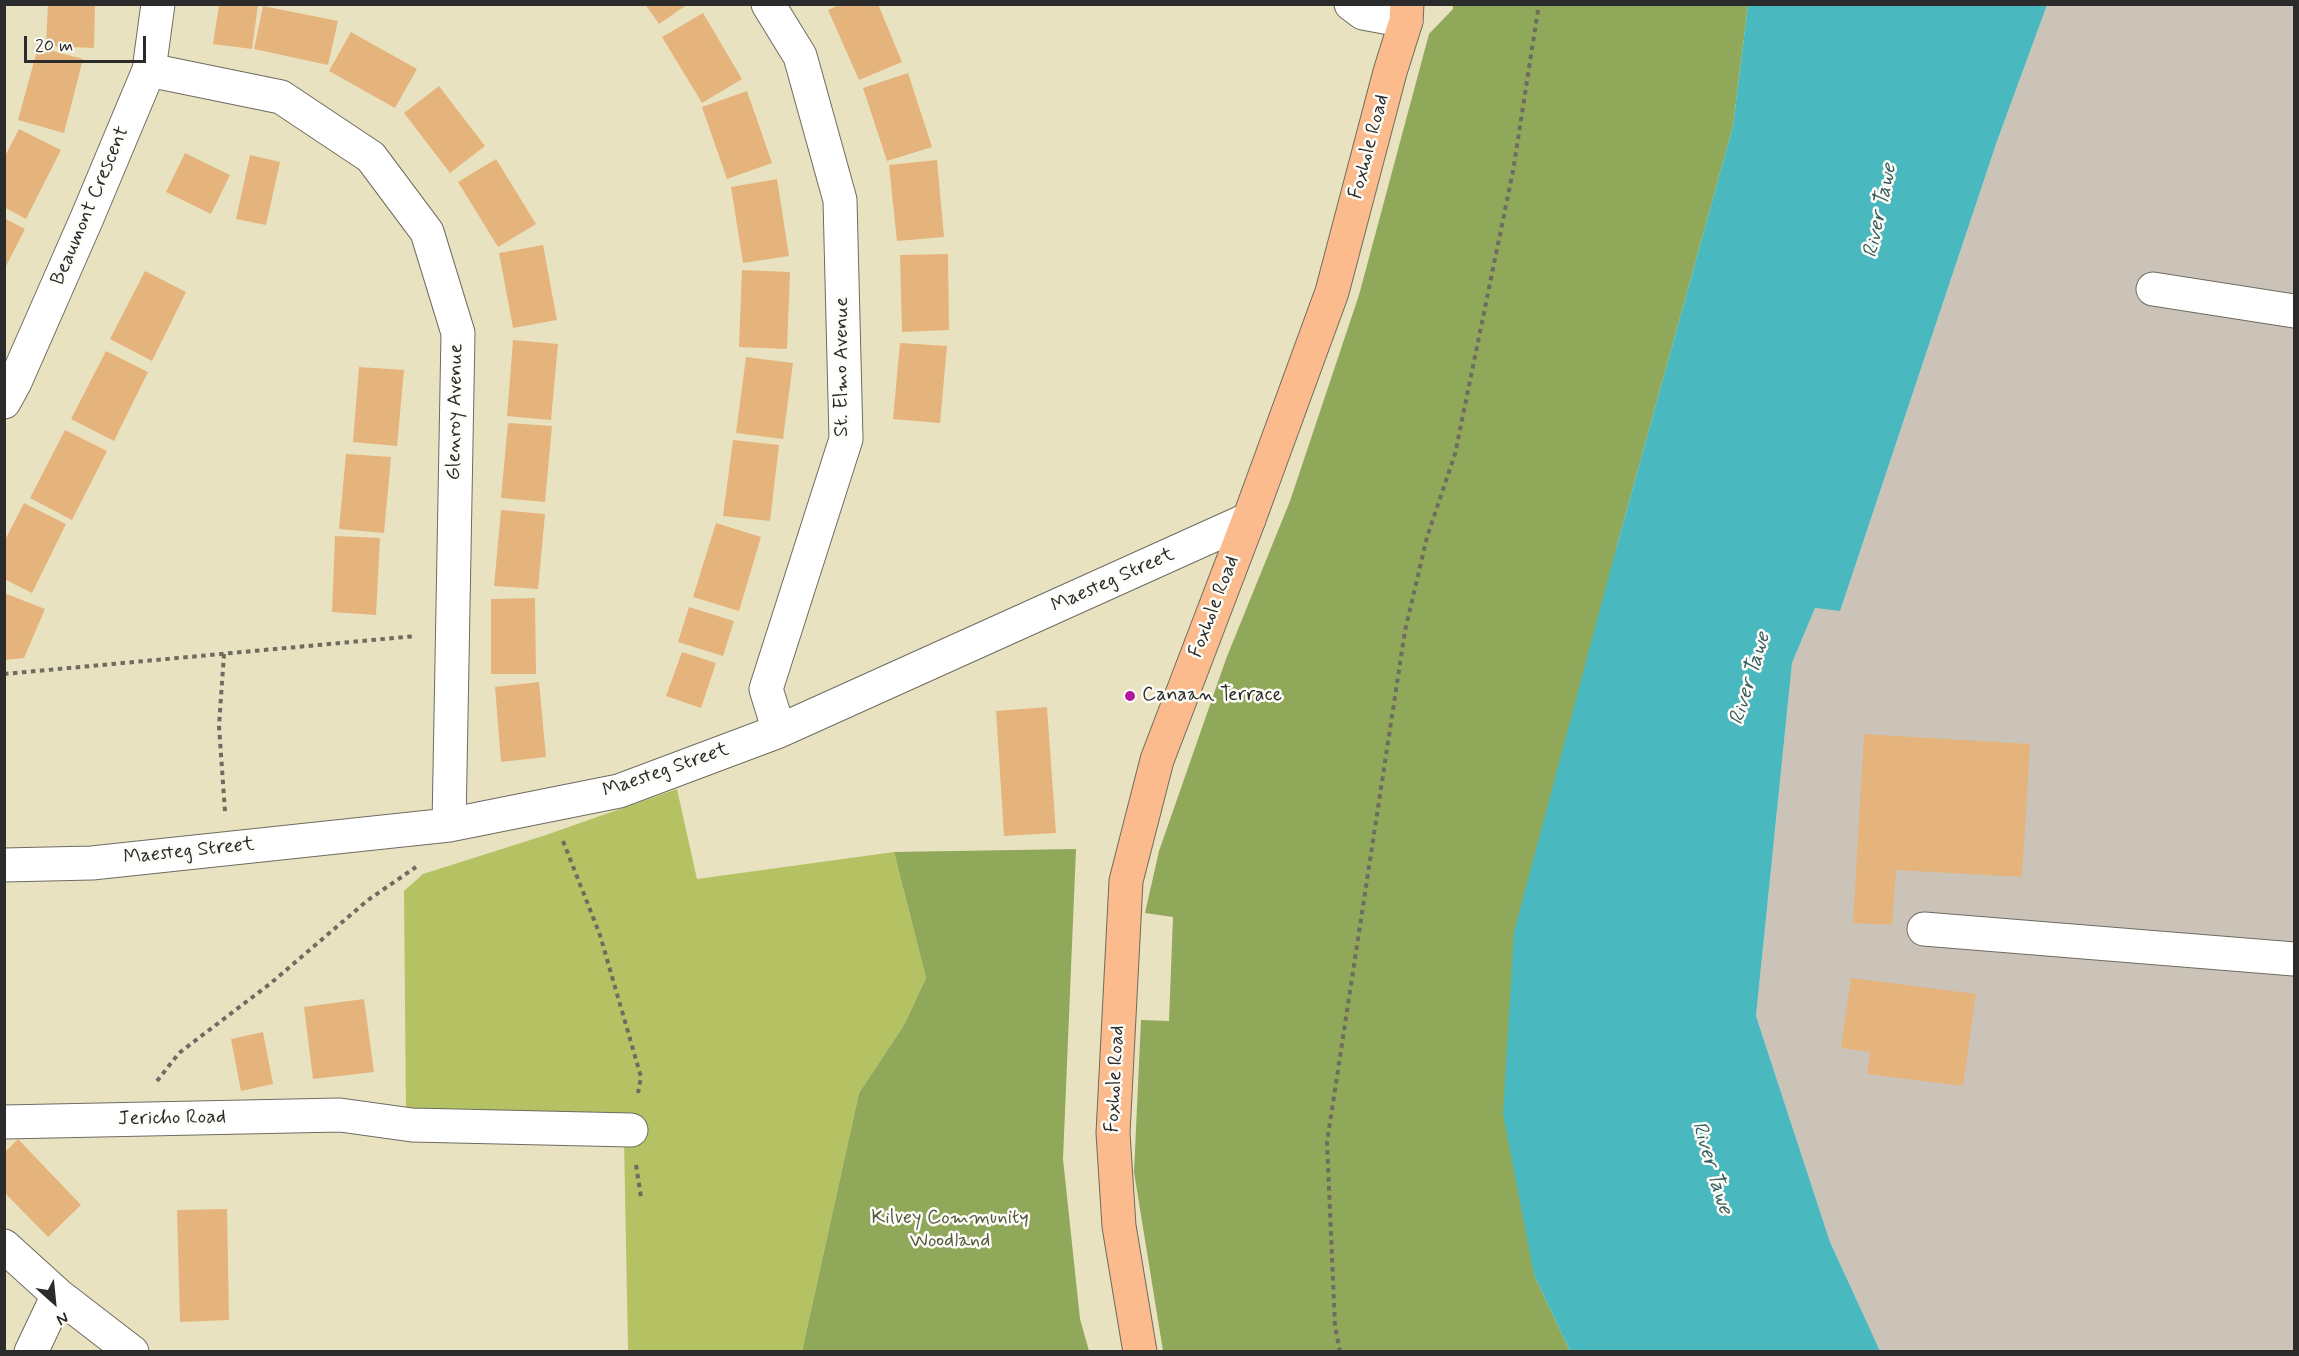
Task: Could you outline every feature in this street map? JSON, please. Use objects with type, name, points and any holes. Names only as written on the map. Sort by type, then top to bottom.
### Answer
[{"type":"main road","name":"Foxhole Road","points":[[1140,1352],[1119,1226],[1113,1133],[1126,881],[1157,760],[1332,292],[1406,13]]},
{"type":"street","name":"Beaumont Crescent","points":[[4,402],[49,306],[149,70],[158,4]]},
{"type":"street","name":"St. Elmo Avenue","points":[[768,4],[800,56],[840,200],[846,428],[846,440],[766,689],[779,731]]},
{"type":"street","points":[[1351,4],[1364,13],[1406,13]]},
{"type":"street","name":"Glenroy Avenue","points":[[149,70],[281,97],[371,157],[427,232],[458,333],[449,825]]},
{"type":"street","points":[[2153,289],[2295,311]]},
{"type":"street","name":"Maesteg Street","points":[[4,865],[92,863],[449,825],[619,791],[779,731],[1249,519]]},
{"type":"street","points":[[1924,929],[2295,959]]},
{"type":"street","name":"Jericho Road","points":[[4,1122],[340,1115],[412,1125],[631,1130]]},
{"type":"street","points":[[4,1246],[58,1294],[132,1352]]},
{"type":"street","points":[[32,1352],[58,1294]]},
{"type":"path","points":[[1340,1352],[1335,1326],[1327,1142],[1405,631],[1427,537],[1455,454],[1513,171],[1539,4]]},
{"type":"path","points":[[4,674],[452,633]]},
{"type":"path","points":[[224,654],[219,726],[228,848]]},
{"type":"path","points":[[552,805],[565,848],[600,936],[641,1077],[631,1130],[641,1197]]},
{"type":"path","points":[[128,1120],[179,1053],[271,983],[368,900],[417,867]]},
{"type":"shaded area","points":[[2047,5],[2294,5],[2294,1351],[1880,1351],[1830,1242],[1756,1016],[1792,663],[1815,608],[1840,610],[1996,144]]},
{"type":"green space","points":[[1453,5],[1748,5],[1733,126],[1616,549],[1534,1275],[1570,1351],[1163,1351],[1134,1172],[1141,1020],[1169,1021],[1173,917],[1145,913],[1159,851],[1226,659],[1290,501],[1359,295],[1429,34],[1453,9]]},
{"type":"green space","points":[[677,789],[697,879],[894,852],[926,978],[904,1025],[859,1093],[802,1351],[628,1351],[624,1139],[406,1118],[404,891],[423,874],[546,835]]},
{"type":"green space","name":"Kilvey Community Woodland","points":[[1076,849],[1063,1159],[1080,1319],[1089,1351],[802,1351],[859,1093],[904,1025],[926,978],[894,852]]},
{"type":"water","name":"River Tawe","points":[[1748,5],[2047,5],[1996,144],[1840,611],[1815,608],[1792,663],[1756,1016],[1830,1242],[1880,1351],[1570,1351],[1534,1275],[1503,1114],[1514,932],[1616,549],[1733,126]]},
{"type":"building","points":[[48,4],[95,4],[94,48],[46,46]]},
{"type":"building","points":[[645,4],[688,4],[659,24]]},
{"type":"building","points":[[841,4],[878,4],[902,62],[859,80],[828,10]]},
{"type":"building","points":[[219,5],[258,5],[252,49],[213,44]]},
{"type":"building","points":[[263,6],[338,21],[328,65],[254,49]]},
{"type":"building","points":[[703,13],[742,79],[702,103],[662,37]]},
{"type":"building","points":[[351,32],[417,69],[395,108],[329,71]]},
{"type":"building","points":[[38,47],[83,59],[64,133],[18,120]]},
{"type":"building","points":[[908,73],[932,147],[887,161],[863,88]]},
{"type":"building","points":[[439,86],[485,146],[450,173],[404,113]]},
{"type":"building","points":[[747,91],[772,163],[727,179],[702,107]]},
{"type":"building","points":[[19,129],[61,150],[26,219],[4,207],[4,158]]},
{"type":"building","points":[[185,153],[230,175],[211,214],[166,192]]},
{"type":"building","points":[[250,155],[280,162],[266,225],[236,219]]},
{"type":"building","points":[[496,159],[536,224],[498,247],[458,182]]},
{"type":"building","points":[[937,160],[944,237],[897,241],[889,165]]},
{"type":"building","points":[[777,179],[789,256],[743,263],[731,187]]},
{"type":"building","points":[[4,218],[25,229],[4,270]]},
{"type":"building","points":[[543,245],[557,320],[513,328],[499,253]]},
{"type":"building","points":[[948,254],[949,330],[902,332],[900,255]]},
{"type":"building","points":[[742,270],[790,272],[787,349],[739,347]]},
{"type":"building","points":[[145,271],[186,292],[152,361],[110,339]]},
{"type":"building","points":[[513,340],[558,344],[551,420],[507,416]]},
{"type":"building","points":[[900,343],[947,346],[940,423],[893,419]]},
{"type":"building","points":[[106,351],[148,372],[114,441],[71,419]]},
{"type":"building","points":[[746,357],[793,363],[783,439],[736,433]]},
{"type":"building","points":[[359,367],[404,370],[397,446],[353,442]]},
{"type":"building","points":[[508,423],[552,426],[545,502],[501,498]]},
{"type":"building","points":[[65,430],[107,451],[72,520],[30,498]]},
{"type":"building","points":[[733,440],[779,445],[770,521],[723,516]]},
{"type":"building","points":[[346,454],[391,457],[384,533],[339,529]]},
{"type":"building","points":[[24,503],[66,524],[32,593],[4,579],[4,542]]},
{"type":"building","points":[[501,510],[545,514],[538,589],[494,586]]},
{"type":"building","points":[[716,523],[761,537],[739,611],[693,597]]},
{"type":"building","points":[[335,536],[380,538],[376,615],[332,612]]},
{"type":"building","points":[[4,593],[45,609],[24,658],[4,660]]},
{"type":"building","points":[[535,598],[536,674],[491,674],[491,599]]},
{"type":"building","points":[[689,607],[734,621],[723,656],[678,642]]},
{"type":"building","points":[[682,652],[716,663],[701,708],[666,696]]},
{"type":"building","points":[[539,682],[546,757],[501,762],[495,687]]},
{"type":"building","points":[[1047,707],[1056,833],[1004,836],[996,711]]},
{"type":"building","points":[[1864,734],[2030,744],[2022,877],[1896,870],[1892,925],[1853,923]]},
{"type":"building","points":[[1851,978],[1976,994],[1963,1086],[1867,1074],[1870,1052],[1841,1048]]},
{"type":"building","points":[[364,999],[374,1072],[313,1079],[304,1007]]},
{"type":"building","points":[[263,1032],[273,1084],[241,1091],[231,1039]]},
{"type":"building","points":[[18,1139],[81,1205],[48,1237],[4,1192],[4,1153]]},
{"type":"building","points":[[227,1209],[229,1320],[180,1322],[177,1210]]},
{"type":"place","name":"Canaan Terrace","points":[[1130,696]]}]
